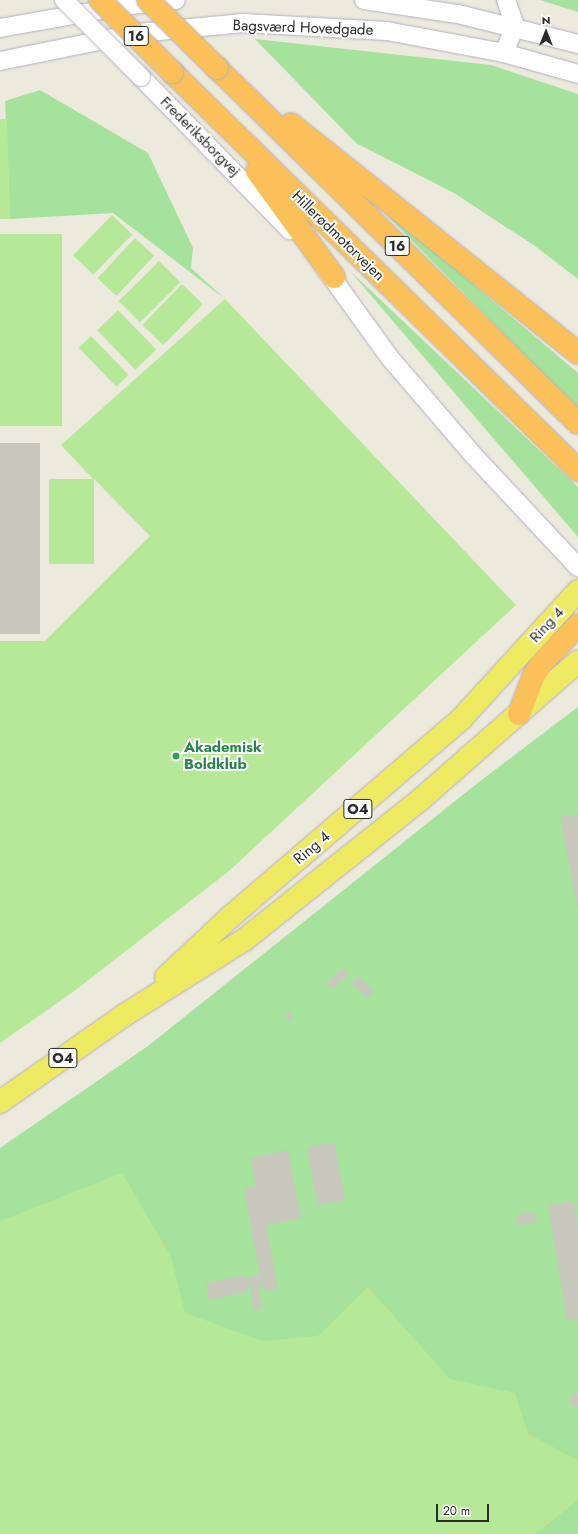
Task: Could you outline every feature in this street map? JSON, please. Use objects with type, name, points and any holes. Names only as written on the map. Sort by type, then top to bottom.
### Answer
[{"type":"highway","name":"Hillerødmotorvejen","points":[[100,0],[578,470]]},
{"type":"highway","name":"16","points":[[148,0],[578,423]]},
{"type":"highway","points":[[216,68],[344,165],[578,353]]},
{"type":"highway","points":[[219,118],[334,277]]},
{"type":"highway","points":[[519,714],[534,675],[542,663],[578,625]]},
{"type":"main road","name":"Ring 4","points":[[126,1014],[229,918],[462,718],[578,591]]},
{"type":"main road","name":"Ring 4","points":[[0,1102],[126,1014],[244,940],[414,805],[578,662]]},
{"type":"street","name":"Frederiksborgvej","points":[[64,0],[141,77],[334,277],[405,375],[475,458],[578,567]]},
{"type":"street","points":[[0,28],[86,12],[176,0]]},
{"type":"street","name":"Bagsværd Hovedgade","points":[[364,0],[458,14],[515,26],[578,44]]},
{"type":"street","points":[[504,53],[515,26],[506,0]]},
{"type":"street","name":"Bagsværd Hovedgade","points":[[4,60],[138,34],[244,23],[386,31],[504,53],[578,74]]},
{"type":"green space","points":[[540,0],[578,0],[578,12]]},
{"type":"green space","points":[[255,39],[491,65],[578,94],[578,279],[535,246],[454,193],[356,143]]},
{"type":"green space","points":[[40,90],[148,153],[193,248],[191,268],[225,299],[113,213],[10,219],[5,101]]},
{"type":"green space","points":[[0,119],[7,119],[10,219],[0,219]]},
{"type":"green space","points":[[363,191],[578,373],[578,409]]},
{"type":"green space","points":[[112,215],[132,234],[93,275],[73,255]]},
{"type":"green space","points":[[0,234],[62,234],[62,426],[0,426]]},
{"type":"green space","points":[[135,238],[154,256],[117,296],[97,278]]},
{"type":"green space","points":[[159,261],[180,282],[140,323],[119,301]]},
{"type":"green space","points":[[350,271],[578,487],[578,537]]},
{"type":"green space","points":[[182,284],[203,304],[163,345],[142,325]]},
{"type":"green space","name":"Akademisk Boldklub","points":[[225,299],[516,605],[229,871],[73,992],[0,1043],[0,641],[45,641],[150,536],[94,479],[94,564],[49,564],[49,479],[93,479],[61,445]]},
{"type":"green space","points":[[118,310],[156,350],[135,370],[97,330]]},
{"type":"green space","points":[[91,336],[129,375],[116,387],[79,348]]},
{"type":"green space","points":[[578,707],[578,1534],[0,1534],[0,1148],[148,1046],[479,782]]},
{"type":"green space","points":[[122,1173],[171,1257],[185,1313],[263,1341],[318,1336],[368,1287],[450,1379],[515,1393],[528,1434],[578,1460],[578,1500],[535,1534],[0,1534],[0,1221]]},
{"type":"building","points":[[0,443],[40,443],[40,634],[0,634]]},
{"type":"building","points":[[578,814],[578,906],[577,906],[560,817]]},
{"type":"building","points":[[343,968],[349,975],[332,989],[326,982]]},
{"type":"building","points":[[358,976],[374,991],[367,998],[351,983]]},
{"type":"building","points":[[289,1011],[294,1019],[290,1022],[285,1015]]},
{"type":"building","points":[[334,1142],[345,1200],[318,1205],[307,1147]]},
{"type":"building","points":[[288,1150],[301,1218],[266,1225],[278,1288],[264,1291],[263,1286],[258,1288],[263,1309],[253,1310],[250,1285],[246,1287],[247,1292],[209,1300],[206,1283],[244,1275],[245,1278],[260,1275],[244,1189],[256,1186],[251,1158]]},
{"type":"building","points":[[574,1201],[578,1227],[578,1319],[567,1321],[548,1205]]},
{"type":"building","points":[[535,1212],[537,1222],[518,1225],[516,1216]]},
{"type":"building","points":[[572,1393],[578,1394],[578,1407],[569,1405]]},
{"type":"place","name":"Akademisk Boldklub","points":[[176,756]]}]
